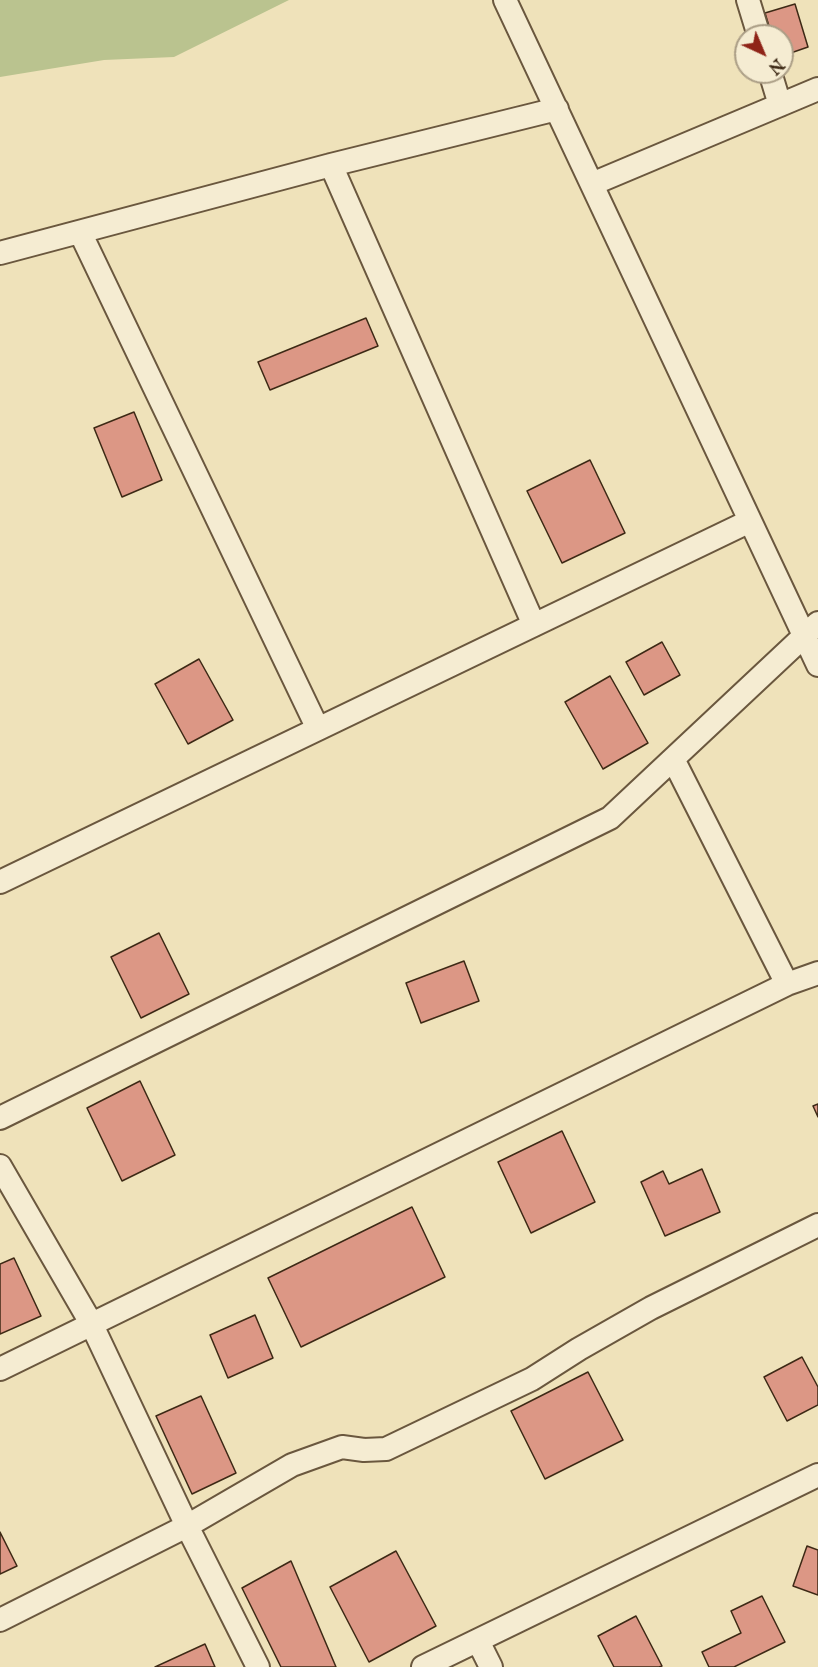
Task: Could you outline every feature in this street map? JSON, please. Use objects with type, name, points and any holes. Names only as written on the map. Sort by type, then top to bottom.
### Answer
[{"type":"street","points":[[506,0],[750,521],[811,630],[818,665]]},
{"type":"street","points":[[748,0],[755,24]]},
{"type":"street","points":[[774,84],[780,105]]},
{"type":"street","points":[[592,184],[818,89]]},
{"type":"street","points":[[0,253],[331,165],[557,109]]},
{"type":"street","points":[[331,165],[534,625]]},
{"type":"street","points":[[80,232],[318,729]]},
{"type":"street","points":[[0,882],[750,521]]},
{"type":"street","points":[[0,1118],[610,818],[811,630]]},
{"type":"street","points":[[673,759],[788,984]]},
{"type":"street","points":[[0,1368],[788,984],[818,973]]},
{"type":"street","points":[[0,1166],[92,1323],[187,1526],[258,1667]]},
{"type":"street","points":[[0,1620],[187,1526],[292,1465],[342,1447],[364,1450],[386,1449],[532,1379],[651,1308],[818,1225]]},
{"type":"street","points":[[423,1667],[818,1475]]},
{"type":"street","points":[[477,1641],[491,1667]]},
{"type":"green space","points":[[0,0],[289,0],[174,57],[104,60],[0,77]]},
{"type":"building","points":[[795,4],[808,47],[794,52],[794,24],[768,24],[765,13]]},
{"type":"building","points":[[366,318],[378,346],[270,390],[258,362]]},
{"type":"building","points":[[134,412],[162,480],[122,497],[94,428]]},
{"type":"building","points":[[590,460],[625,533],[562,563],[527,491]]},
{"type":"building","points":[[662,642],[680,675],[644,695],[626,662]]},
{"type":"building","points":[[199,659],[233,720],[188,744],[155,684]]},
{"type":"building","points":[[610,676],[648,743],[603,769],[565,702]]},
{"type":"building","points":[[159,933],[189,994],[141,1018],[111,957]]},
{"type":"building","points":[[464,961],[479,1001],[421,1023],[406,983]]},
{"type":"building","points":[[140,1081],[175,1155],[122,1181],[87,1108]]},
{"type":"building","points":[[818,1104],[818,1117],[813,1106]]},
{"type":"building","points":[[562,1131],[595,1202],[531,1233],[498,1162]]},
{"type":"building","points":[[702,1169],[720,1212],[665,1236],[641,1182],[663,1171],[669,1184]]},
{"type":"building","points":[[412,1207],[445,1277],[301,1347],[268,1278]]},
{"type":"building","points":[[14,1258],[41,1316],[0,1334],[0,1264]]},
{"type":"building","points":[[255,1315],[273,1358],[228,1378],[210,1335]]},
{"type":"building","points":[[802,1357],[818,1387],[818,1405],[787,1421],[764,1377]]},
{"type":"building","points":[[588,1372],[623,1440],[545,1479],[511,1411]]},
{"type":"building","points":[[201,1396],[236,1473],[192,1494],[156,1416]]},
{"type":"building","points":[[0,1532],[17,1566],[0,1574]]},
{"type":"building","points":[[807,1546],[818,1550],[818,1595],[793,1586]]},
{"type":"building","points":[[396,1551],[436,1626],[369,1662],[330,1587]]},
{"type":"building","points":[[291,1561],[336,1667],[281,1667],[242,1588]]},
{"type":"building","points":[[762,1596],[785,1642],[734,1667],[709,1667],[702,1652],[741,1633],[731,1611]]},
{"type":"building","points":[[636,1616],[662,1666],[614,1667],[598,1636]]},
{"type":"building","points":[[205,1644],[215,1667],[155,1667]]}]
